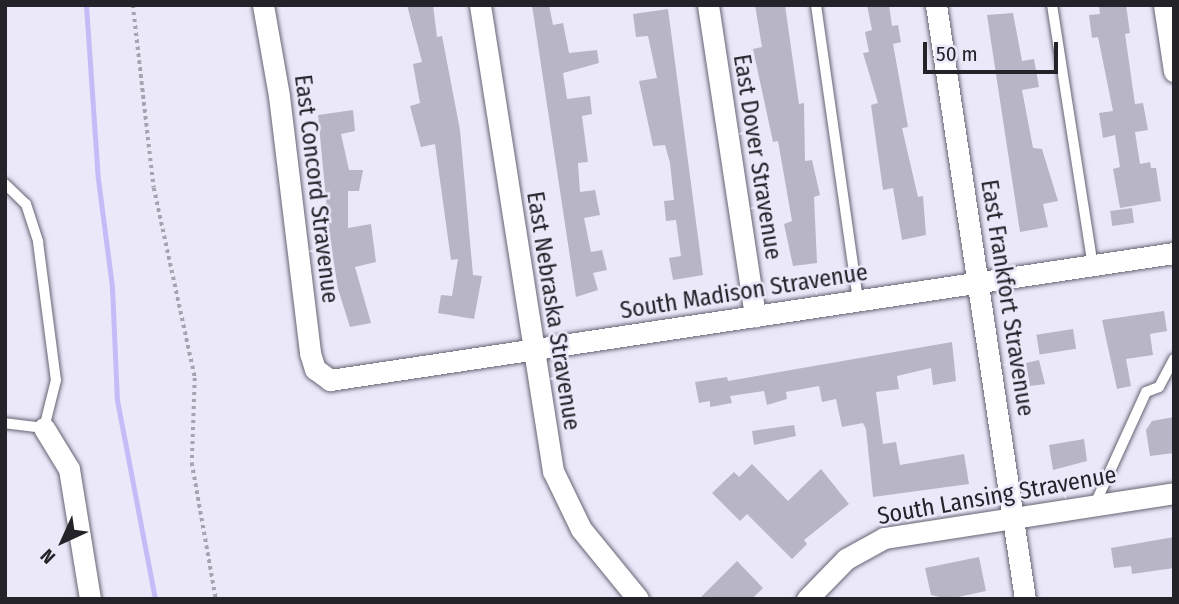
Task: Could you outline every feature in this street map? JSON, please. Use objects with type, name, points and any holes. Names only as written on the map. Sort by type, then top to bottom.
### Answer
[{"type":"street","name":"East Concord Stravenue","points":[[262,5],[279,96],[310,352],[323,377]]},
{"type":"street","name":"East Nebraska Stravenue","points":[[480,5],[547,446],[561,491],[593,546],[638,599]]},
{"type":"street","name":"East Dover Stravenue","points":[[708,5],[755,316]]},
{"type":"street","name":"East Frankfort Stravenue","points":[[936,5],[1025,599]]},
{"type":"street","points":[[1164,5],[1174,71]]},
{"type":"street","name":"South Madison Stravenue","points":[[323,377],[346,380],[1174,253]]},
{"type":"street","points":[[44,428],[69,469],[90,599]]},
{"type":"street","name":"South Lansing Stravenue","points":[[807,599],[846,559],[884,538],[1174,493]]},
{"type":"lane","points":[[816,5],[859,301]]},
{"type":"lane","points":[[1052,5],[1093,265]]},
{"type":"lane","points":[[5,184],[26,204],[38,242],[56,380],[44,428],[5,423]]},
{"type":"lane","points":[[1095,504],[1146,392],[1160,387],[1174,359]]},
{"type":"path","points":[[133,5],[159,220],[195,378],[192,463],[216,599]]},
{"type":"building","points":[[407,5],[433,5],[437,37],[442,36],[460,130],[473,275],[482,276],[474,319],[438,313],[441,295],[452,296],[458,259],[451,260],[435,144],[421,147],[410,106],[420,103],[413,64],[422,62]]},
{"type":"building","points":[[532,5],[549,5],[553,25],[563,23],[569,53],[597,50],[599,63],[563,73],[567,99],[590,96],[592,114],[582,116],[588,162],[578,163],[580,192],[595,190],[600,215],[584,218],[591,252],[602,250],[607,270],[593,273],[598,290],[576,297]]},
{"type":"building","points":[[755,5],[785,5],[799,104],[804,103],[805,161],[812,160],[820,195],[814,197],[817,263],[793,266],[784,224],[792,221],[778,141],[773,142],[753,49],[762,47]]},
{"type":"building","points":[[867,5],[889,5],[892,26],[898,25],[901,42],[893,44],[908,127],[902,128],[918,197],[923,196],[926,235],[902,240],[893,188],[883,190],[871,105],[878,103],[863,53],[869,52],[865,32],[872,30]]},
{"type":"building","points":[[1099,5],[1126,5],[1130,33],[1125,34],[1135,104],[1143,103],[1148,130],[1135,132],[1140,164],[1150,162],[1151,168],[1156,168],[1161,201],[1120,208],[1113,169],[1120,167],[1115,135],[1103,138],[1099,113],[1113,111],[1098,37],[1092,38],[1089,15],[1100,14]]},
{"type":"building","points":[[668,9],[703,275],[673,280],[669,258],[681,256],[676,220],[666,221],[664,201],[674,200],[670,163],[665,145],[653,146],[639,81],[657,78],[648,36],[636,37],[633,14]]},
{"type":"building","points":[[1013,13],[1022,61],[1034,59],[1039,87],[1022,90],[1033,148],[1042,149],[1058,201],[1043,204],[1048,227],[1020,232],[987,15]]},
{"type":"building","points":[[353,110],[355,131],[341,134],[349,170],[363,170],[359,191],[348,191],[348,228],[371,224],[376,262],[355,267],[371,323],[350,327],[338,289],[329,231],[318,115]]},
{"type":"building","points":[[1132,208],[1134,223],[1112,226],[1110,211]]},
{"type":"building","points":[[1164,311],[1167,331],[1150,334],[1153,355],[1126,359],[1131,386],[1117,389],[1102,320]]},
{"type":"building","points":[[1073,329],[1076,349],[1040,355],[1036,335]]},
{"type":"building","points":[[952,342],[956,381],[933,385],[931,368],[897,376],[899,389],[876,392],[883,444],[896,442],[900,465],[964,454],[969,484],[873,497],[866,429],[863,423],[842,427],[836,399],[822,402],[819,386],[786,392],[787,399],[767,405],[764,391],[730,396],[732,403],[710,407],[710,401],[699,403],[695,382],[727,377],[728,381]]},
{"type":"building","points":[[1039,360],[1045,384],[1030,386],[1026,363]]},
{"type":"building","points":[[1174,417],[1174,453],[1150,456],[1146,430],[1152,421]]},
{"type":"building","points":[[794,425],[796,436],[754,445],[752,431]]},
{"type":"building","points":[[1084,439],[1087,461],[1053,470],[1049,445]]},
{"type":"building","points":[[752,464],[788,501],[821,469],[849,504],[804,540],[807,544],[792,559],[747,514],[740,521],[712,493],[734,472],[739,477]]},
{"type":"building","points":[[1174,537],[1174,568],[1132,574],[1131,566],[1114,568],[1111,548]]},
{"type":"building","points":[[979,557],[986,591],[949,599],[931,595],[925,568]]},
{"type":"building","points":[[737,561],[763,588],[752,599],[699,599]]},
{"type":"waterway","points":[[86,5],[98,179],[112,287],[117,400],[155,599]]}]
